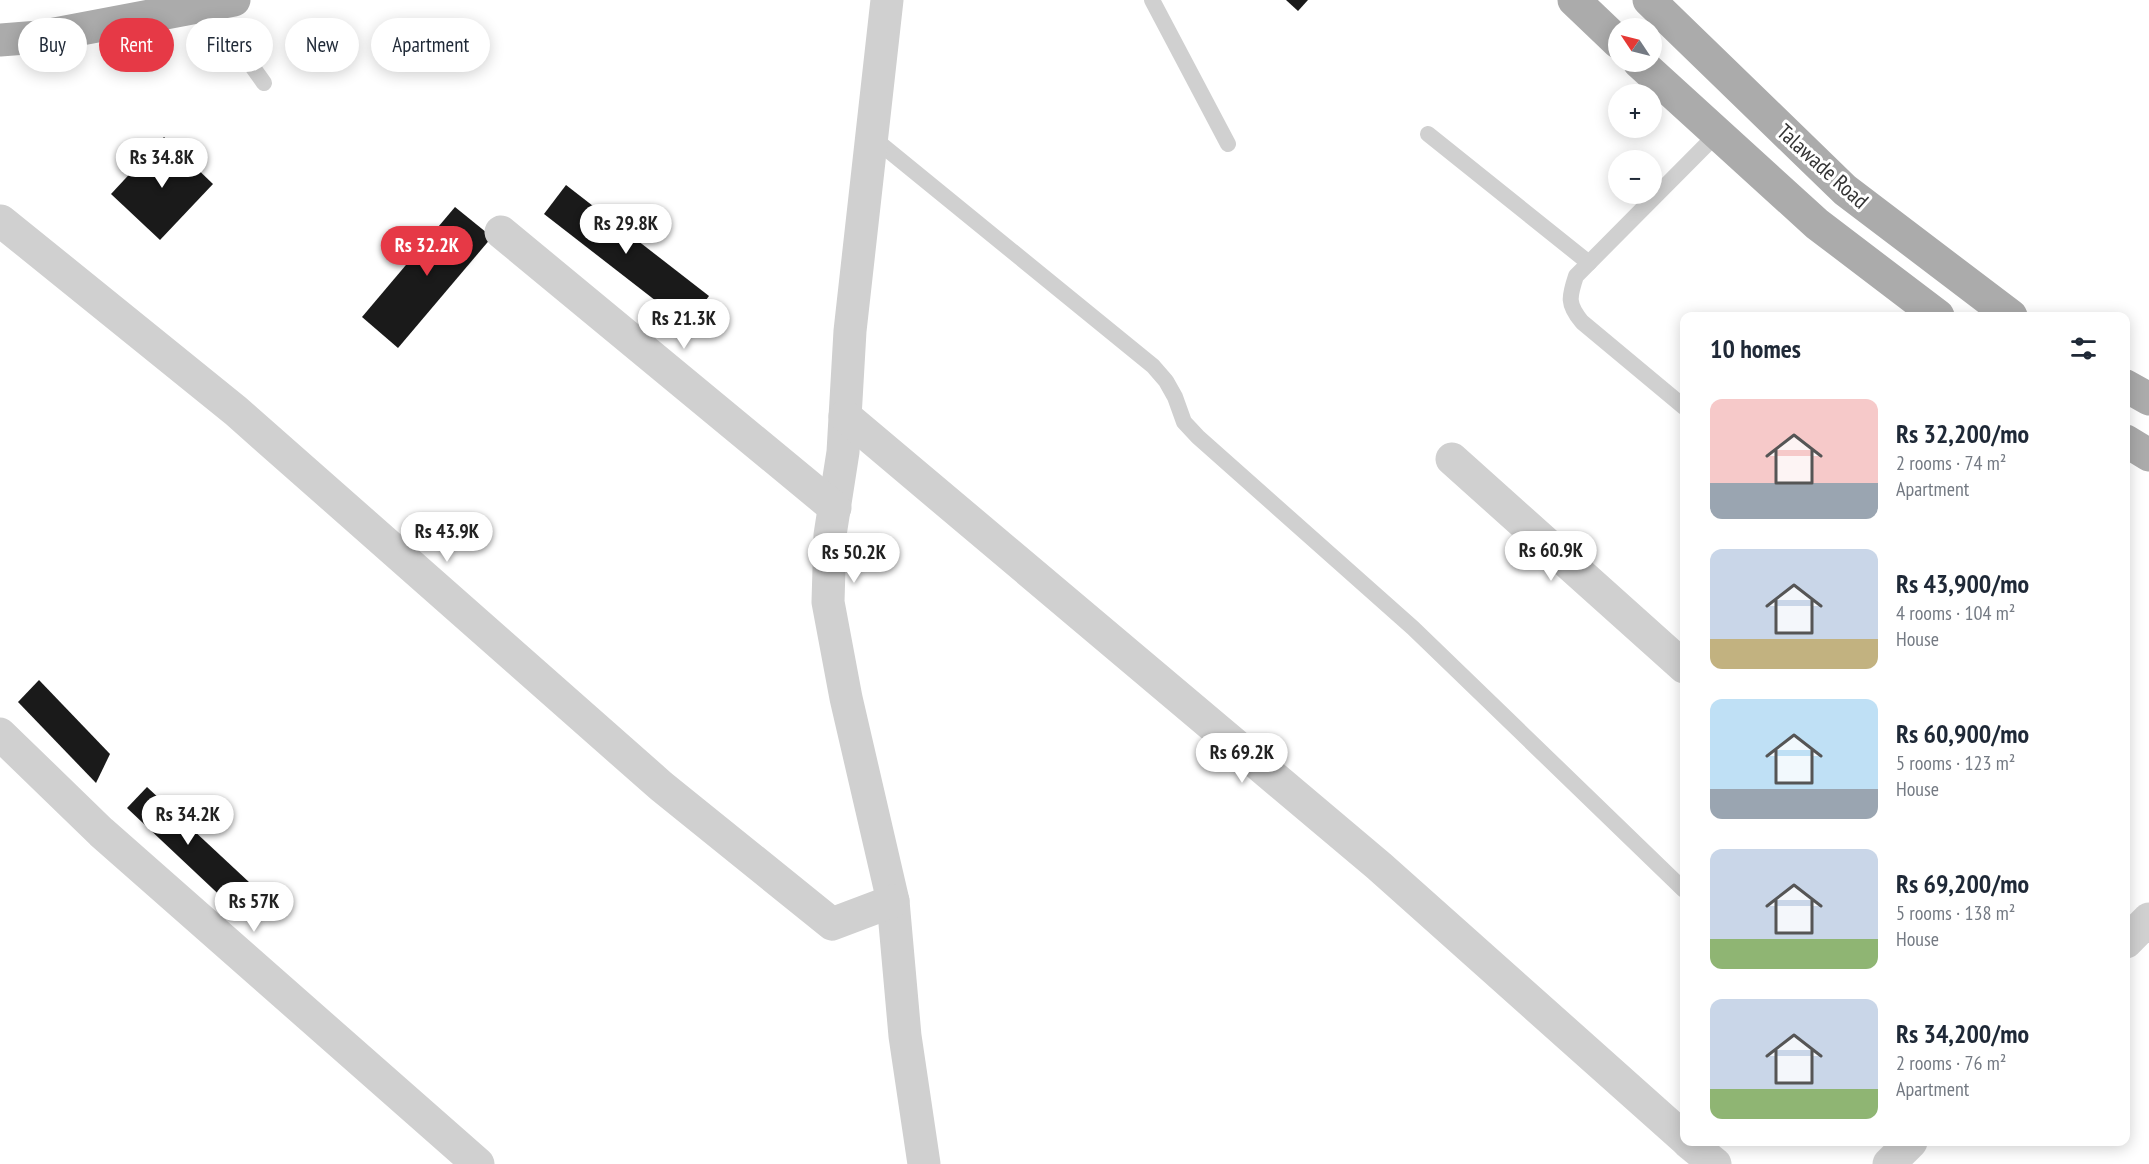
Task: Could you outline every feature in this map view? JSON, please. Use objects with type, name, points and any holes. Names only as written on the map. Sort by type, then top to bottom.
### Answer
[{"type":"main road","points":[[1574,0],[1608,32]]},
{"type":"main road","name":"Talawade Road","points":[[1649,0],[1845,190],[2006,312]]},
{"type":"main road","points":[[0,40],[39,37],[221,2]]},
{"type":"main road","name":"Talawade Road","points":[[1650,72],[1817,224],[1933,312]]},
{"type":"main road","points":[[2130,388],[2149,399]]},
{"type":"main road","points":[[2130,443],[2149,455]]},
{"type":"street","points":[[887,0],[850,332],[843,452],[830,535],[828,603],[846,698],[893,902],[905,1036],[924,1164]]},
{"type":"street","points":[[1,221],[236,411],[661,786],[832,924],[893,902]]},
{"type":"street","points":[[501,232],[835,508]]},
{"type":"street","points":[[845,416],[1379,866],[1680,1134]]},
{"type":"street","points":[[1452,459],[1680,663]]},
{"type":"street","points":[[0,734],[101,832],[478,1164]]},
{"type":"street","points":[[2130,938],[2149,919]]},
{"type":"street","points":[[1693,1146],[1715,1164]]},
{"type":"street","points":[[1889,1164],[1907,1146]]},
{"type":"lane","points":[[1152,0],[1228,144]]},
{"type":"lane","points":[[221,2],[264,83]]},
{"type":"lane","points":[[1428,134],[1589,263]]},
{"type":"lane","points":[[1680,404],[1582,322],[1571,308],[1571,291],[1576,276],[1717,134]]},
{"type":"lane","points":[[872,136],[1153,366],[1166,381],[1175,397],[1184,422],[1198,437],[1413,628],[1680,886]]},
{"type":"building","points":[[1286,0],[1308,0],[1298,11]]},
{"type":"building","points":[[164,137],[213,184],[160,240],[111,194]]},
{"type":"building","points":[[566,185],[709,296],[687,325],[544,214]]},
{"type":"building","points":[[455,207],[492,237],[398,348],[362,317]]},
{"type":"building","points":[[39,680],[110,754],[96,783],[18,702]]},
{"type":"building","points":[[147,787],[250,883],[229,904],[127,808]]}]
